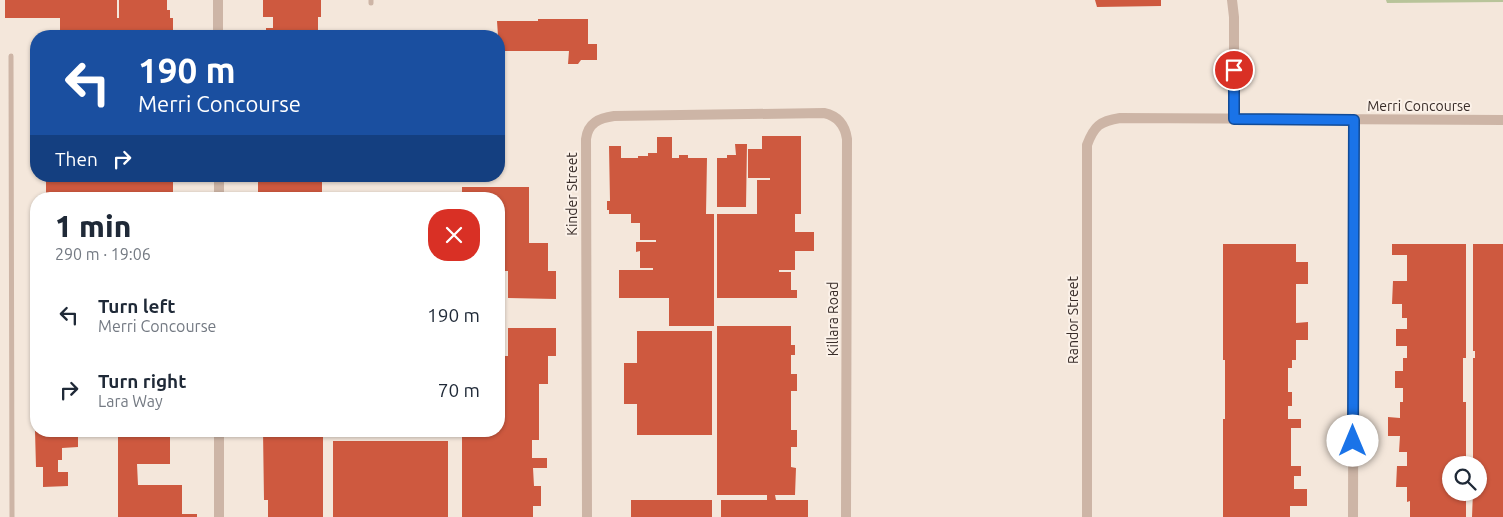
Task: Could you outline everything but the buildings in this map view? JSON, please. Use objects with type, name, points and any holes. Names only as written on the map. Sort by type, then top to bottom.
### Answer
[{"type":"street","points":[[218,0],[218,30]]},
{"type":"street","points":[[1232,0],[1234,17],[1234,119]]},
{"type":"street","name":"Kinder Street","points":[[587,517],[586,139],[590,127],[598,120],[614,116],[824,113],[835,117],[840,122]]},
{"type":"street","name":"Merri Concourse","points":[[1097,126],[1106,120],[1120,118],[1503,120]]},
{"type":"street","points":[[1353,517],[1354,120]]},
{"type":"street","name":"Killara Road","points":[[840,122],[847,139],[846,517]]},
{"type":"street","name":"Randor Street","points":[[1087,517],[1087,145],[1091,134],[1097,126]]},
{"type":"street","points":[[219,437],[219,517]]},
{"type":"lane","points":[[11,56],[12,517]]},
{"type":"green space","points":[[1386,0],[1503,0],[1503,2],[1387,3]]},
{"type":"route","points":[[1234,70],[1234,119],[1354,120],[1353,441]]}]
